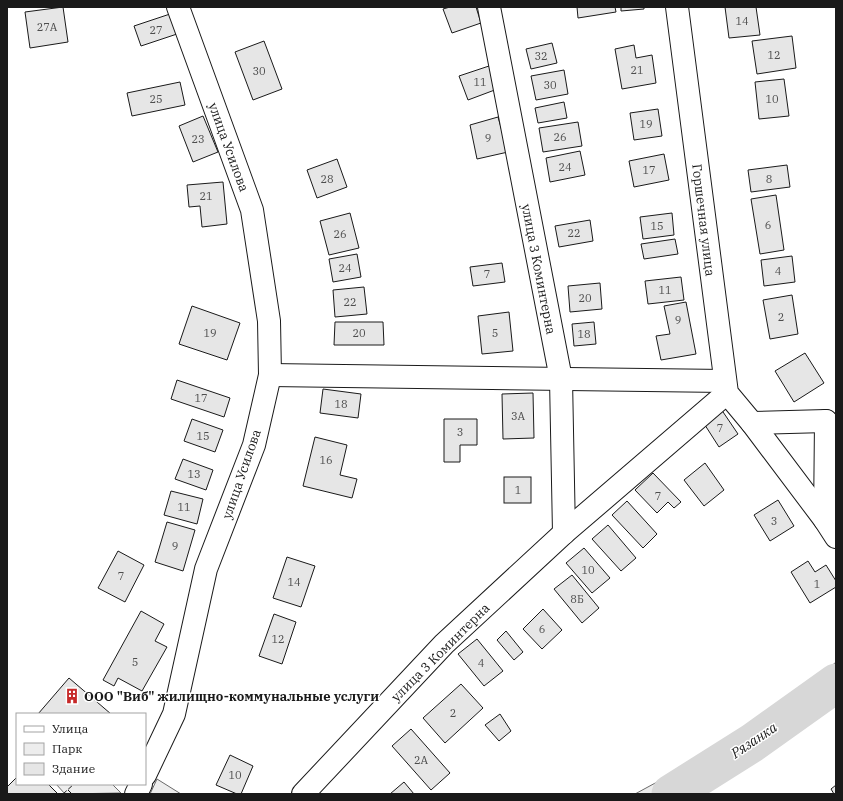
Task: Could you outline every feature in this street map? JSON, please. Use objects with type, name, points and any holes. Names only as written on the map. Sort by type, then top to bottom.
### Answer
[{"type":"street","name":"улица Усилова","points":[[146,773],[174,714],[206,569],[254,445],[270,375],[269,321],[252,210],[178,7]]},
{"type":"street","name":"улица 3 Коминтерна","points":[[489,7],[561,379],[564,533]]},
{"type":"street","name":"Горшечная улица","points":[[677,7],[726,387]]},
{"type":"street","points":[[270,375],[561,379],[726,387],[831,528]]},
{"type":"street","name":"улица 3 Коминтерна","points":[[303,794],[444,644],[564,533],[726,387]]},
{"type":"street","points":[[752,423],[831,416],[831,528]]},
{"type":"street","points":[[136,794],[140,785]]},
{"type":"green space","points":[[836,662],[836,706],[812,720],[703,794],[635,794],[738,738],[778,713]]},
{"type":"green space","points":[[157,779],[181,794],[150,794]]},
{"type":"green space","points":[[57,785],[113,785],[121,793],[65,794]]},
{"type":"building","points":[[63,7],[68,42],[30,48],[25,12]]},
{"type":"building","points":[[450,7],[476,7],[481,23],[452,33],[443,9]]},
{"type":"building","points":[[577,7],[615,7],[616,12],[578,18]]},
{"type":"building","points":[[621,7],[644,7],[644,9],[621,11]]},
{"type":"building","points":[[725,7],[756,7],[760,35],[729,38]]},
{"type":"building","points":[[170,14],[177,34],[141,46],[134,26]]},
{"type":"building","points":[[792,36],[796,68],[757,74],[752,41]]},
{"type":"building","points":[[264,41],[282,89],[253,100],[235,52]]},
{"type":"building","points":[[552,43],[557,63],[531,69],[526,49]]},
{"type":"building","points":[[634,45],[636,58],[652,55],[656,83],[622,89],[615,49]]},
{"type":"building","points":[[492,65],[500,88],[468,100],[459,76]]},
{"type":"building","points":[[564,70],[568,94],[536,100],[531,76]]},
{"type":"building","points":[[784,79],[789,116],[759,119],[755,82]]},
{"type":"building","points":[[180,82],[185,105],[132,116],[127,93]]},
{"type":"building","points":[[564,102],[567,118],[538,123],[535,108]]},
{"type":"building","points":[[658,109],[662,136],[634,140],[630,113]]},
{"type":"building","points":[[203,116],[218,152],[193,162],[179,126]]},
{"type":"building","points":[[498,117],[508,152],[477,159],[470,125]]},
{"type":"building","points":[[578,122],[582,146],[543,152],[539,128]]},
{"type":"building","points":[[580,151],[585,175],[550,182],[546,158]]},
{"type":"building","points":[[664,154],[669,180],[634,187],[629,161]]},
{"type":"building","points":[[337,159],[347,187],[317,198],[307,170]]},
{"type":"building","points":[[787,165],[790,187],[751,192],[748,170]]},
{"type":"building","points":[[223,182],[227,224],[202,227],[200,206],[189,207],[187,185]]},
{"type":"building","points":[[776,195],[784,250],[760,254],[751,199]]},
{"type":"building","points":[[350,213],[359,248],[329,255],[320,221]]},
{"type":"building","points":[[672,213],[674,235],[643,239],[640,217]]},
{"type":"building","points":[[590,220],[593,241],[559,247],[555,226]]},
{"type":"building","points":[[675,239],[678,254],[644,259],[641,244]]},
{"type":"building","points":[[357,254],[361,277],[333,282],[329,259]]},
{"type":"building","points":[[792,256],[795,282],[764,286],[761,260]]},
{"type":"building","points":[[502,263],[505,282],[473,286],[470,267]]},
{"type":"building","points":[[681,277],[684,300],[648,304],[645,281]]},
{"type":"building","points":[[600,283],[602,309],[570,312],[568,286]]},
{"type":"building","points":[[364,287],[367,314],[335,317],[333,290]]},
{"type":"building","points":[[792,295],[798,334],[770,339],[763,300]]},
{"type":"building","points":[[686,302],[696,354],[661,360],[656,336],[670,334],[664,306]]},
{"type":"building","points":[[192,306],[240,323],[227,360],[179,344]]},
{"type":"building","points":[[509,312],[513,351],[482,354],[478,316]]},
{"type":"building","points":[[335,322],[383,322],[384,345],[334,345]]},
{"type":"building","points":[[594,322],[596,344],[574,346],[572,324]]},
{"type":"building","points":[[805,353],[824,383],[794,402],[775,371]]},
{"type":"building","points":[[177,380],[230,398],[224,417],[171,399]]},
{"type":"building","points":[[323,389],[361,394],[358,418],[320,413]]},
{"type":"building","points":[[533,393],[534,438],[503,439],[502,394]]},
{"type":"building","points":[[721,409],[738,434],[719,447],[703,422]]},
{"type":"building","points":[[192,419],[223,430],[215,452],[184,441]]},
{"type":"building","points":[[444,419],[477,419],[477,445],[460,445],[460,462],[444,462]]},
{"type":"building","points":[[315,437],[347,445],[340,475],[357,479],[352,498],[303,486]]},
{"type":"building","points":[[183,459],[213,470],[206,490],[175,479]]},
{"type":"building","points":[[705,463],[724,490],[704,506],[684,480]]},
{"type":"building","points":[[653,473],[681,502],[674,508],[668,502],[657,513],[635,490]]},
{"type":"building","points":[[504,477],[531,477],[531,503],[504,503]]},
{"type":"building","points":[[171,491],[203,499],[197,524],[164,515]]},
{"type":"building","points":[[778,500],[794,526],[770,541],[754,515]]},
{"type":"building","points":[[627,501],[657,534],[643,548],[612,515]]},
{"type":"building","points":[[167,522],[195,530],[183,571],[155,562]]},
{"type":"building","points":[[608,525],[636,558],[621,571],[592,539]]},
{"type":"building","points":[[584,548],[610,578],[592,593],[566,563]]},
{"type":"building","points":[[118,551],[144,565],[125,602],[98,588]]},
{"type":"building","points":[[287,557],[315,566],[301,607],[273,598]]},
{"type":"building","points":[[808,561],[815,572],[826,565],[836,581],[836,587],[810,603],[791,572]]},
{"type":"building","points":[[572,575],[599,608],[582,623],[554,589]]},
{"type":"building","points":[[543,609],[562,630],[542,649],[523,629]]},
{"type":"building","points":[[141,611],[164,624],[155,641],[167,647],[142,691],[118,678],[114,686],[103,680]]},
{"type":"building","points":[[274,614],[296,622],[282,664],[259,656]]},
{"type":"building","points":[[506,631],[523,652],[514,660],[497,640]]},
{"type":"building","points":[[477,639],[503,671],[484,686],[458,654]]},
{"type":"building","name":"ООО \"Виб\" жилищно-коммунальные услуги","points":[[69,678],[110,713],[39,713]]},
{"type":"building","points":[[461,684],[483,708],[445,743],[423,718]]},
{"type":"building","points":[[500,714],[511,731],[499,741],[485,725]]},
{"type":"building","points":[[411,729],[450,773],[431,790],[392,746]]},
{"type":"building","points":[[230,755],[253,766],[241,794],[237,794],[216,785]]},
{"type":"building","points":[[16,778],[16,785],[49,785],[58,794],[7,794],[7,787]]},
{"type":"building","points":[[404,782],[414,794],[390,794]]},
{"type":"building","points":[[836,785],[836,794],[834,794],[831,789]]},
{"type":"waterway","name":"Рязанка","points":[[671,794],[752,743],[836,683]]},
{"type":"fence","points":[[63,794],[73,785]]},
{"type":"fence","points":[[68,790],[72,794]]},
{"type":"place","name":"ООО \"Виб\" жилищно-коммунальные услуги","points":[[72,696]]}]
